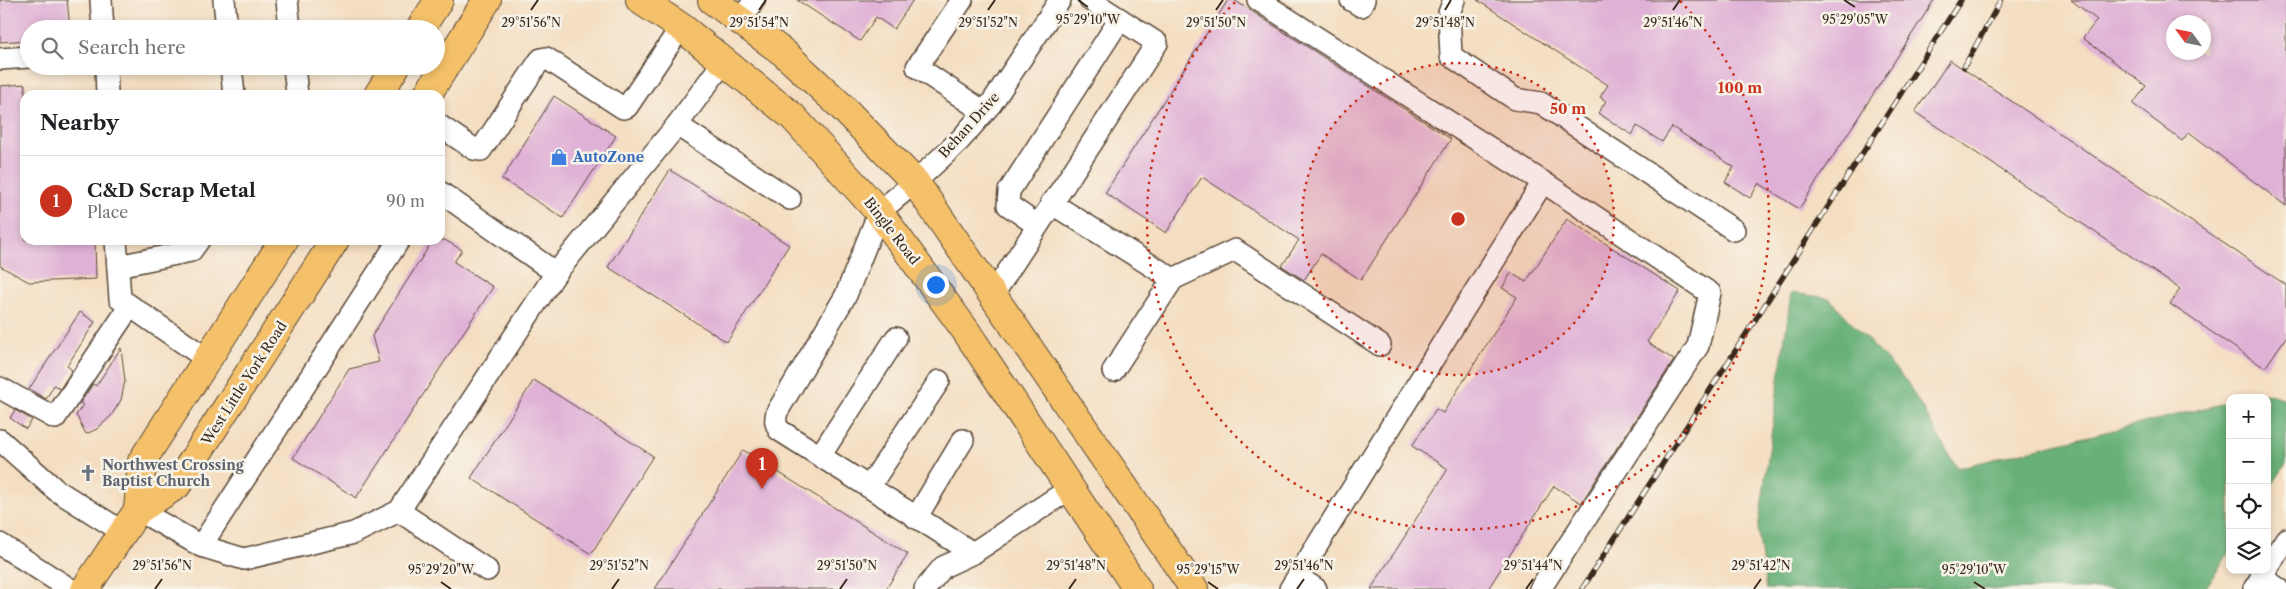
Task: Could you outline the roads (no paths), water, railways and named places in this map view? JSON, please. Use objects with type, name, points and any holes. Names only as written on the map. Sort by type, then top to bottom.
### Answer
[{"type":"main road","points":[[426,20],[439,0]]},
{"type":"main road","points":[[445,66],[487,0]]},
{"type":"main road","name":"Bingle Road","points":[[640,0],[682,27],[793,117],[879,212],[966,331],[1137,589]]},
{"type":"main road","points":[[712,0],[747,11],[784,54],[841,106],[915,182],[1194,589]]},
{"type":"main road","points":[[381,90],[390,75]]},
{"type":"main road","points":[[430,90],[440,75]]},
{"type":"main road","name":"West Little York Road","points":[[130,521],[142,461],[281,245]]},
{"type":"main road","name":"West Little York Road","points":[[85,589],[130,521],[177,485],[246,381],[332,245]]},
{"type":"main road","points":[[208,359],[246,381]]},
{"type":"street","points":[[101,0],[102,20]]},
{"type":"street","points":[[224,0],[226,20]]},
{"type":"street","points":[[287,0],[289,20]]},
{"type":"street","points":[[962,0],[917,67],[984,112]]},
{"type":"street","points":[[992,296],[1157,43],[1090,0]]},
{"type":"street","points":[[1258,0],[1543,182],[1710,293],[1698,346],[1540,589]]},
{"type":"street","points":[[1351,0],[1360,6],[1364,0]]},
{"type":"street","points":[[1454,0],[1449,13],[1451,56],[1515,99],[1541,103],[1734,230]]},
{"type":"street","name":"Behan Drive","points":[[879,212],[960,140],[984,112],[1057,1]]},
{"type":"street","points":[[1037,225],[1008,205],[1009,191],[1120,20]]},
{"type":"street","points":[[445,129],[474,149],[482,150],[541,58],[546,58],[622,108],[627,107],[682,27]]},
{"type":"street","points":[[0,59],[20,58]]},
{"type":"street","points":[[0,440],[56,490],[130,521],[244,559],[354,533],[399,512],[556,273],[677,125],[724,61]]},
{"type":"street","points":[[106,75],[107,90]]},
{"type":"street","points":[[232,75],[233,90]]},
{"type":"street","points":[[295,75],[296,90]]},
{"type":"street","points":[[677,125],[790,199]]},
{"type":"street","points":[[1316,589],[1294,583],[1543,182]]},
{"type":"street","points":[[445,195],[556,273]]},
{"type":"street","points":[[1051,203],[1173,280]]},
{"type":"street","points":[[879,212],[846,295],[777,412],[775,424],[779,430],[973,553]]},
{"type":"street","points":[[116,245],[120,299],[208,359]]},
{"type":"street","points":[[118,266],[191,251],[195,245]]},
{"type":"street","points":[[201,546],[396,245]]},
{"type":"street","points":[[1114,371],[1173,280],[1235,250],[1380,345]]},
{"type":"street","points":[[0,388],[55,418],[130,306]]},
{"type":"street","points":[[820,456],[896,338]]},
{"type":"street","points":[[869,487],[939,381]]},
{"type":"street","points":[[916,518],[963,440]]},
{"type":"street","points":[[925,589],[943,567],[973,553],[1071,488]]},
{"type":"street","points":[[399,512],[487,570]]},
{"type":"street","points":[[2279,589],[2262,576],[2286,539]]},
{"type":"street","points":[[0,544],[70,589]]},
{"type":"railway","points":[[1582,589],[1961,0]]},
{"type":"railway","points":[[1964,67],[2001,0]]},
{"type":"place","name":"AutoZone","points":[[559,157]]},
{"type":"place","name":"Northwest Crossing Baptist Church","points":[[88,473]]},
{"type":"place","name":"C&D Scrap Metal","points":[[762,489]]}]
